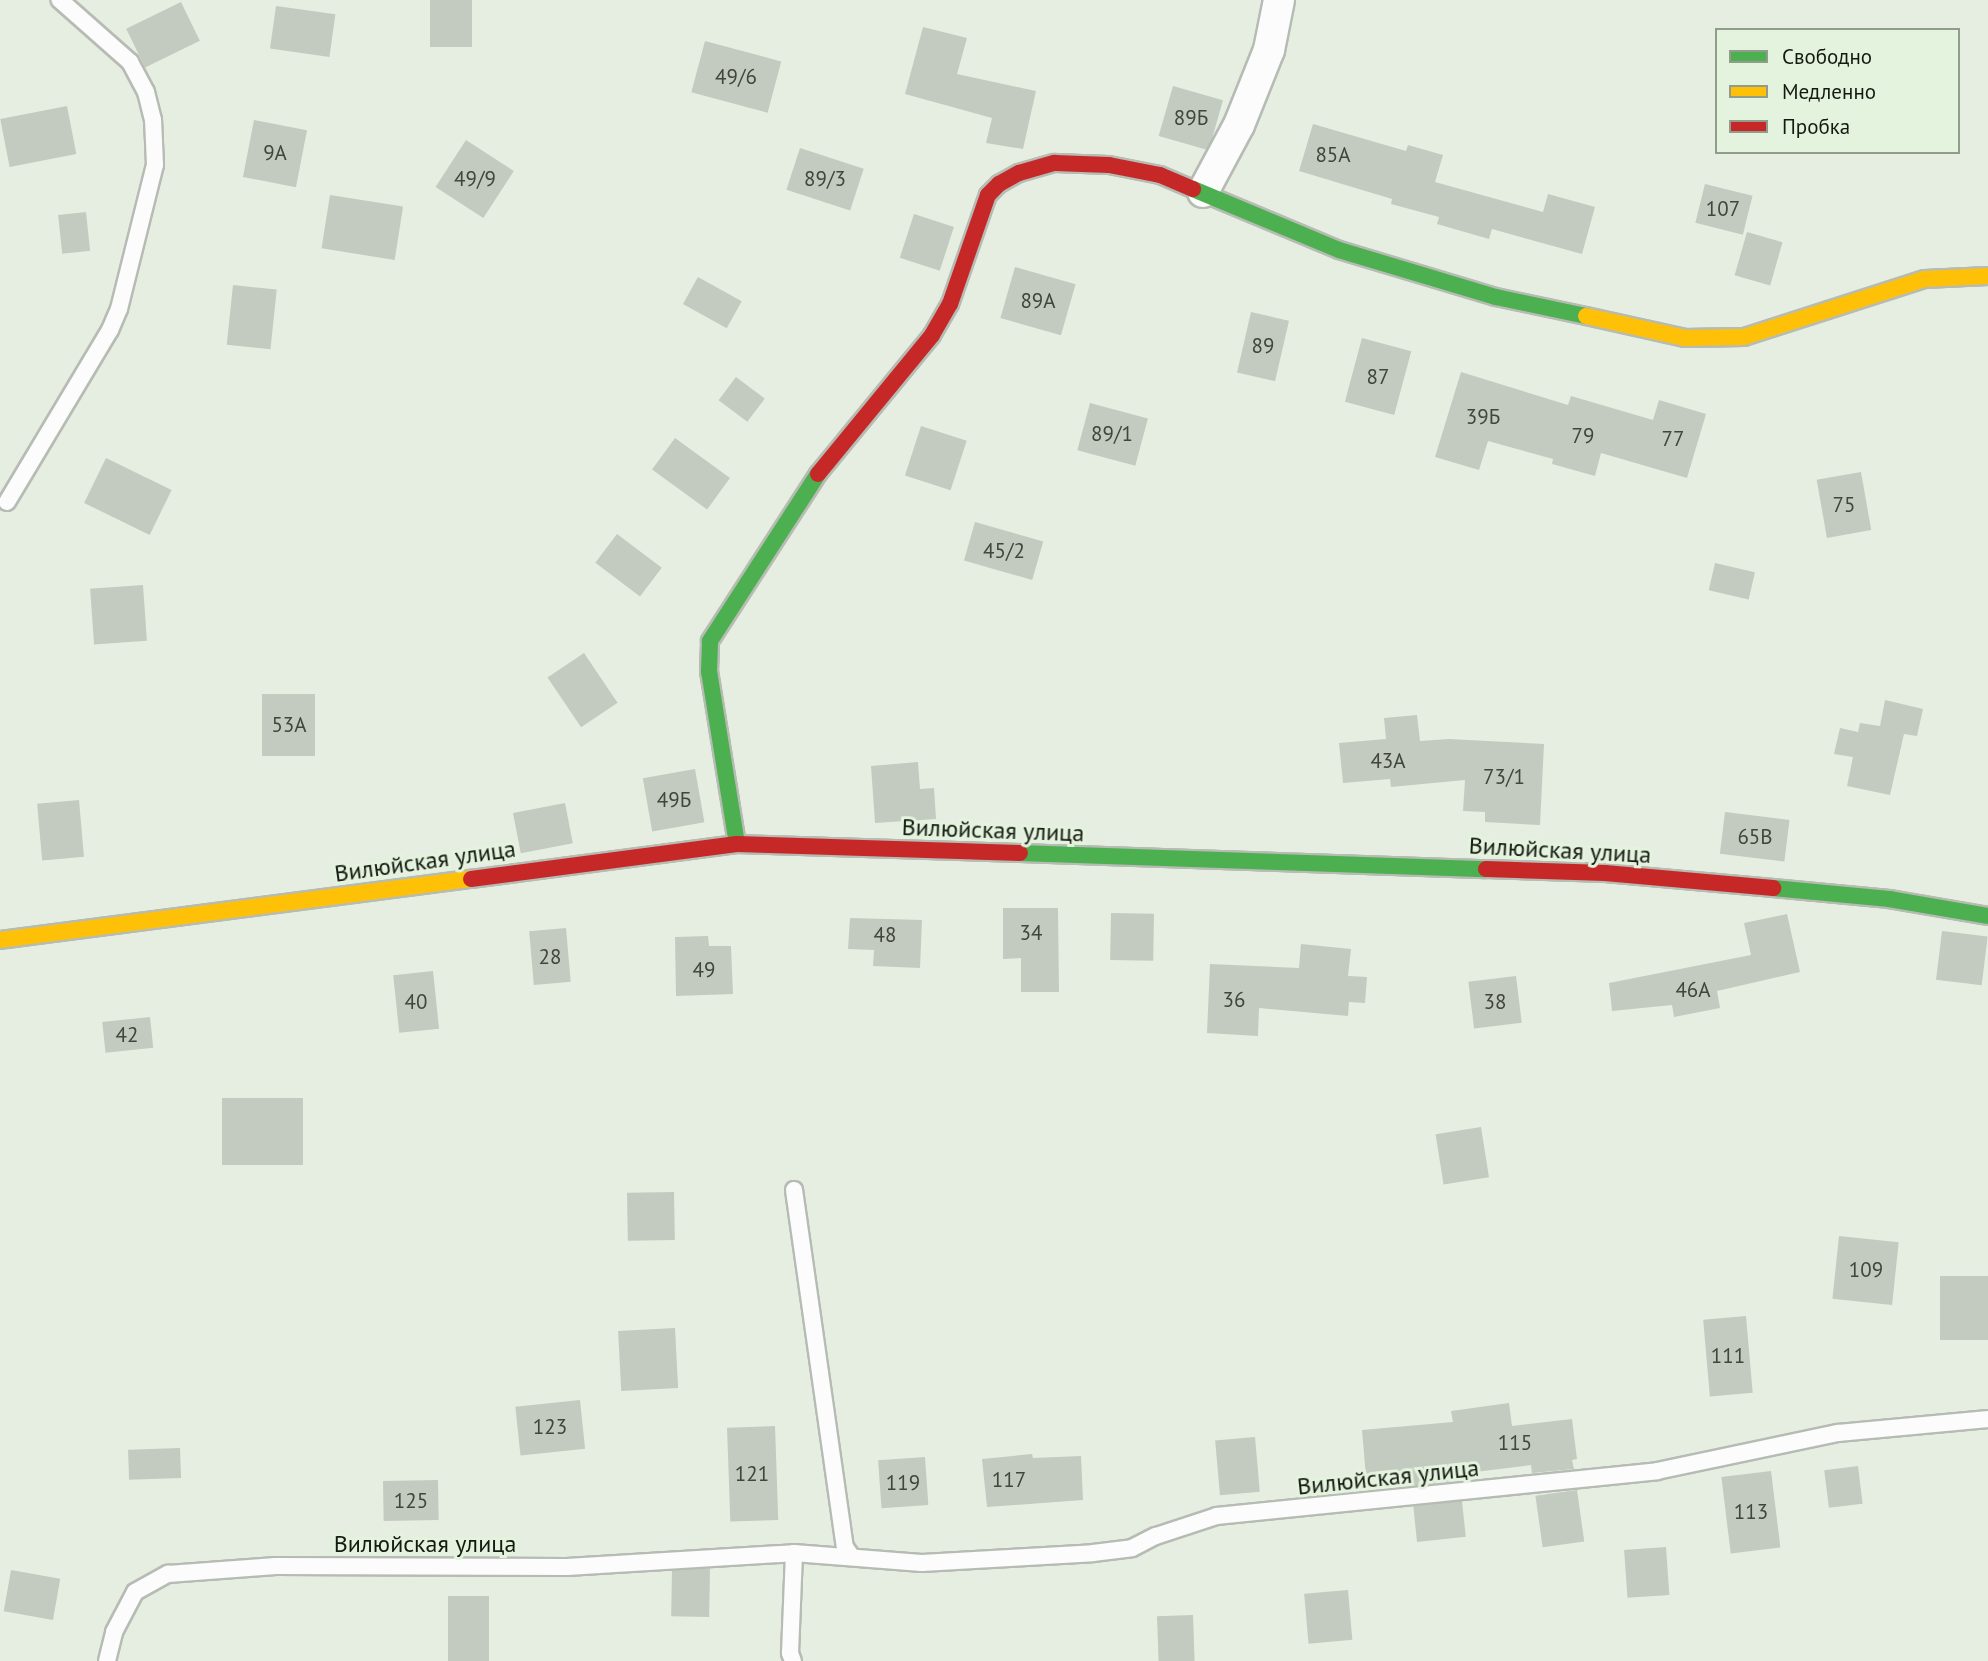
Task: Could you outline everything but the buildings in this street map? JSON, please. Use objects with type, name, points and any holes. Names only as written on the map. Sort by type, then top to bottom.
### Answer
[{"type":"street","points":[[1203,192],[1239,125],[1269,50],[1279,0]]},
{"type":"street","points":[[737,844],[709,672],[710,641],[827,460],[932,335],[950,304],[988,195],[999,184],[1018,173],[1055,163],[1109,165],[1160,175],[1339,250],[1496,297],[1685,338],[1744,337],[1925,279],[1988,276]]},
{"type":"street","name":"Вилюйская улица","points":[[0,940],[737,844],[1605,873],[1889,899],[1988,916]]},
{"type":"lane","points":[[7,502],[120,309],[155,165],[153,120],[146,92],[130,62],[60,0]]},
{"type":"lane","points":[[794,1190],[845,1547],[852,1557]]},
{"type":"lane","name":"Вилюйская улица","points":[[107,1661],[114,1632],[135,1592],[168,1574],[276,1566],[567,1567],[794,1553],[922,1563],[1093,1553],[1132,1548],[1156,1536],[1217,1516],[1657,1471],[1838,1433],[1988,1419]]},
{"type":"lane","points":[[793,1661],[790,1653],[794,1553]]},
{"type":"traffic: fast","points":[[1193,189],[1339,250],[1496,297],[1586,316]]},
{"type":"traffic: fast","points":[[737,844],[709,672],[710,641],[818,474]]},
{"type":"traffic: fast","points":[[1020,853],[1486,869]]},
{"type":"traffic: fast","points":[[1773,888],[1889,899],[1988,916]]},
{"type":"traffic: slow","points":[[1586,316],[1685,338],[1744,337],[1925,279],[1988,276]]},
{"type":"traffic: slow","points":[[0,940],[471,879]]},
{"type":"traffic: jam","points":[[818,474],[932,335],[950,304],[988,195],[999,184],[1019,173],[1055,163],[1109,165],[1160,175],[1193,189]]},
{"type":"traffic: jam","points":[[471,879],[737,844],[1020,853]]},
{"type":"traffic: jam","points":[[1486,869],[1605,873],[1773,888]]}]
